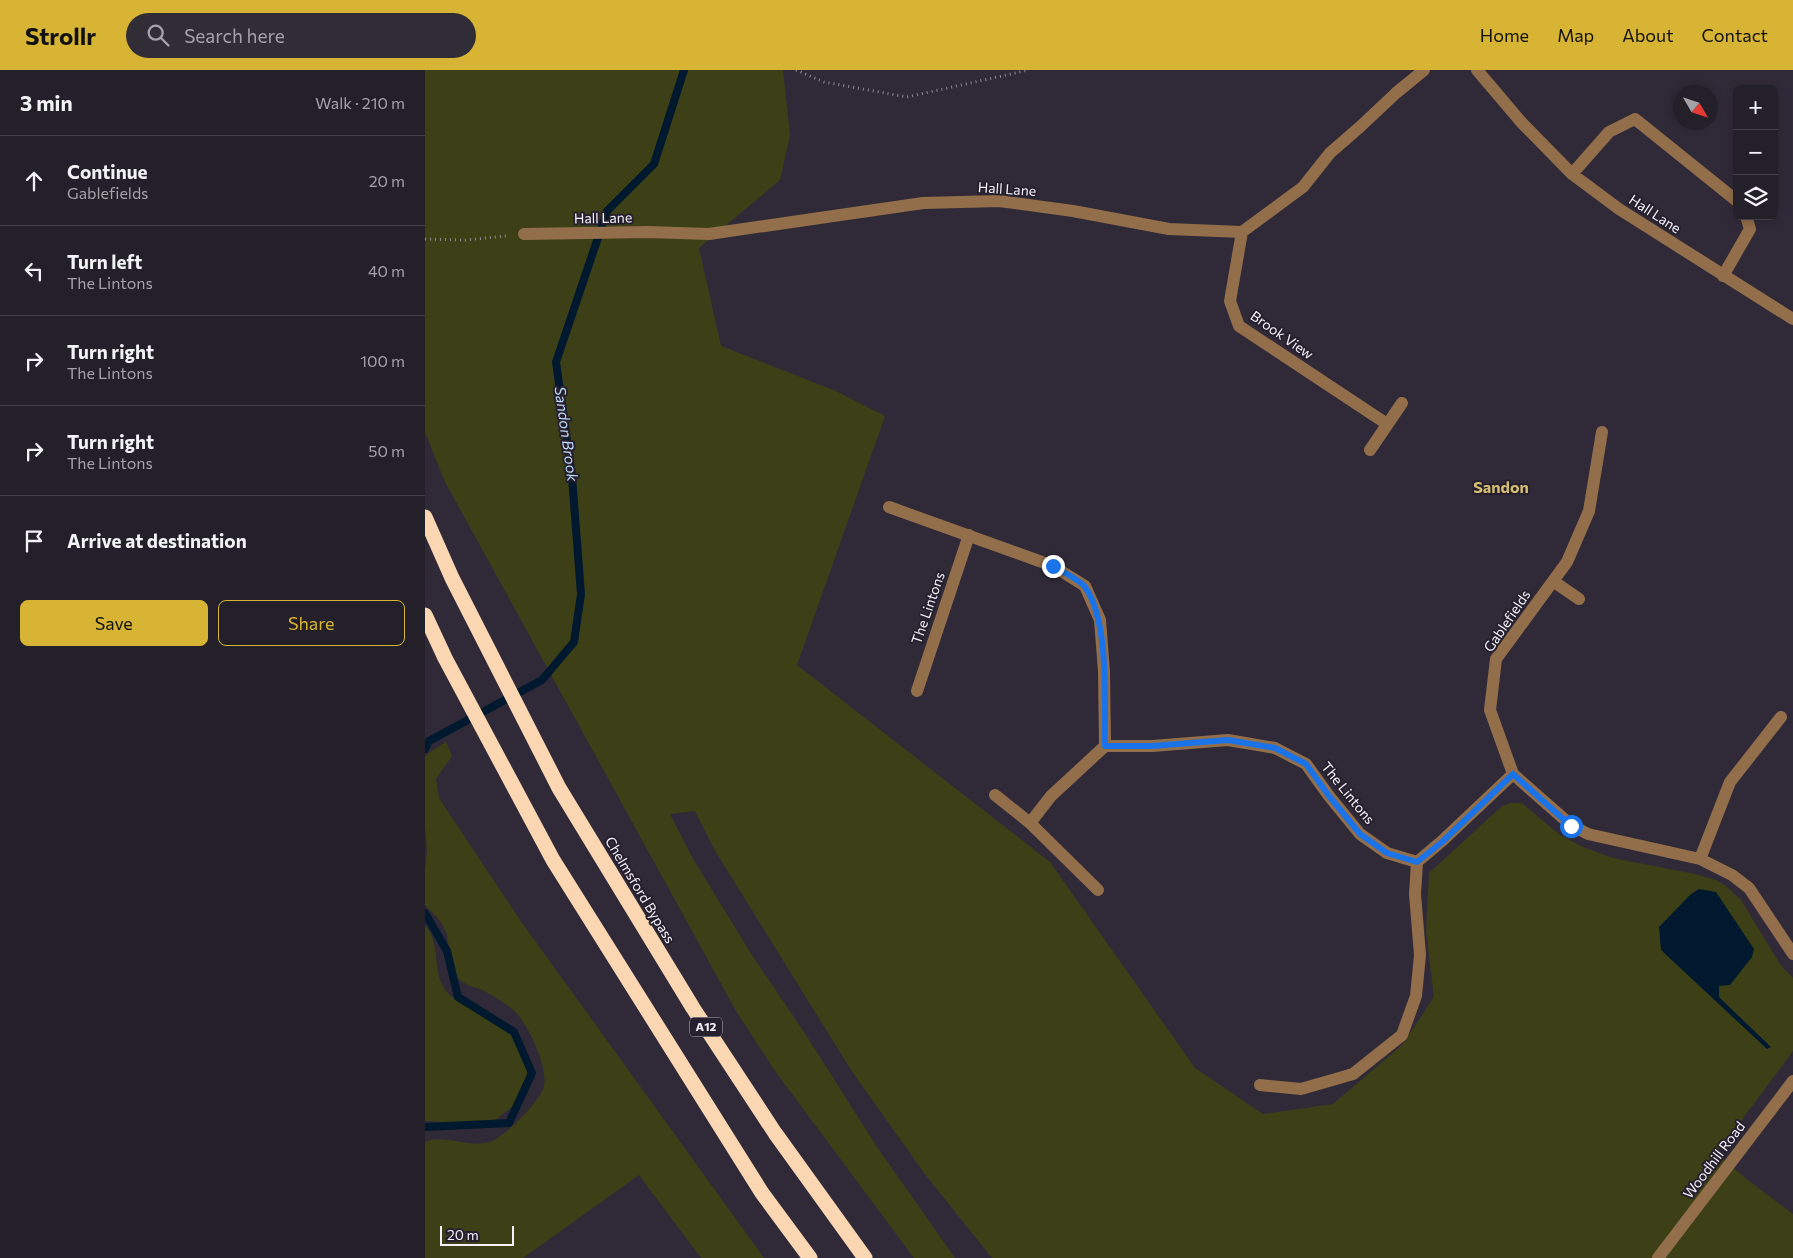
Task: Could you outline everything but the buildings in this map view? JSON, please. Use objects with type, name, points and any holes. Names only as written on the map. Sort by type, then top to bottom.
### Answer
[{"type":"highway","name":"Chelmsford Bypass","points":[[425,516],[452,578],[559,788],[699,1016],[775,1133],[865,1258]]},
{"type":"highway","points":[[425,615],[445,658],[558,868],[762,1193],[810,1258]]},
{"type":"street","points":[[1241,232],[1303,187],[1330,153],[1396,93],[1425,70]]},
{"type":"street","name":"Hall Lane","points":[[1477,70],[1523,123],[1572,174],[1619,209],[1793,319]]},
{"type":"street","points":[[1572,174],[1609,132],[1635,119],[1733,198]]},
{"type":"street","name":"Hall Lane","points":[[524,234],[648,232],[709,234],[923,203],[999,201],[1073,211],[1169,229],[1241,232]]},
{"type":"street","points":[[1723,276],[1749,229],[1748,220]]},
{"type":"street","name":"Brook View","points":[[1241,232],[1230,301],[1239,326],[1387,424]]},
{"type":"street","points":[[1370,450],[1402,403]]},
{"type":"street","name":"Gablefields","points":[[1602,432],[1589,511],[1567,562],[1496,659],[1491,710],[1513,774],[1571,826],[1588,834],[1700,859],[1732,874],[1749,888],[1793,954]]},
{"type":"street","points":[[889,507],[1053,566],[1085,586],[1100,620],[1104,671],[1105,746],[1051,796],[1030,823]]},
{"type":"street","name":"The Lintons","points":[[917,691],[969,536]]},
{"type":"street","points":[[1553,581],[1579,599]]},
{"type":"street","points":[[1700,859],[1730,782],[1781,717]]},
{"type":"street","name":"The Lintons","points":[[1105,746],[1152,746],[1228,740],[1275,748],[1306,764],[1360,834],[1387,853],[1417,862]]},
{"type":"street","points":[[1260,1085],[1301,1089],[1353,1074],[1401,1035],[1416,996],[1419,955],[1415,894],[1417,862],[1442,842],[1513,774]]},
{"type":"street","points":[[995,795],[1030,823],[1098,890]]},
{"type":"street","name":"Woodhill Road","points":[[1658,1258],[1793,1081]]},
{"type":"path","points":[[796,70],[824,82],[907,97],[1029,70]]},
{"type":"path","points":[[425,239],[465,240],[524,234]]},
{"type":"green space","points":[[425,70],[783,70],[790,135],[780,180],[699,248],[721,346],[836,391],[885,416],[797,665],[1050,862],[1195,1068],[1263,1114],[1333,1104],[1402,1045],[1434,997],[1426,931],[1429,873],[1501,807],[1510,803],[1522,803],[1560,835],[1583,847],[1613,858],[1695,874],[1716,880],[1726,886],[1741,900],[1780,964],[1793,978],[1793,1051],[1717,1153],[1744,1177],[1793,1214],[1793,1258],[992,1258],[924,1173],[851,1070],[714,849],[695,811],[670,814],[692,857],[750,952],[806,1035],[877,1147],[955,1258],[914,1258],[775,1071],[736,1011],[444,480],[425,432]]},
{"type":"green space","points":[[446,742],[452,756],[436,779],[439,798],[520,920],[764,1258],[701,1258],[639,1175],[523,1258],[425,1258],[425,1142],[441,1139],[476,1144],[492,1141],[506,1132],[530,1109],[544,1086],[543,1067],[540,1056],[523,1022],[511,1008],[497,998],[465,983],[456,976],[452,967],[444,928],[437,917],[425,905],[427,850],[425,757]]},
{"type":"green space","points":[[425,925],[433,941],[439,977],[447,992],[457,1000],[482,1008],[507,1024],[526,1066],[528,1082],[523,1096],[497,1119],[489,1123],[475,1126],[425,1121]]},
{"type":"water","points":[[1699,889],[1716,892],[1754,949],[1752,957],[1730,985],[1719,986],[1719,997],[1771,1047],[1767,1049],[1661,950],[1659,927],[1691,894]]},
{"type":"waterway","name":"Sandon Brook","points":[[425,749],[429,741],[542,680],[574,642],[581,594],[572,477],[556,362],[607,211],[654,164],[684,70]]},
{"type":"waterway","name":"Sandon Brook","points":[[425,913],[447,951],[458,997],[514,1032],[532,1073],[509,1123],[425,1127]]},
{"type":"district","name":"Sandon","points":[[1501,487]]},
{"type":"route","points":[[1053,566],[1085,586],[1100,620],[1104,671],[1105,746],[1152,746],[1228,740],[1275,748],[1306,764],[1360,834],[1387,853],[1417,862],[1442,842],[1513,774],[1571,826]]}]
